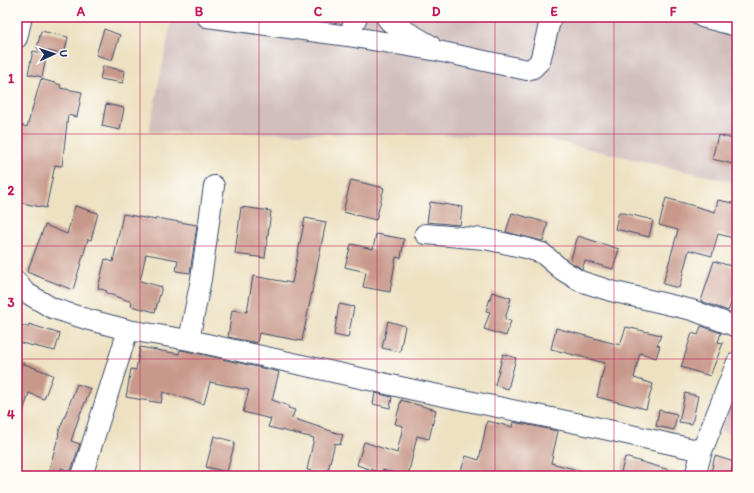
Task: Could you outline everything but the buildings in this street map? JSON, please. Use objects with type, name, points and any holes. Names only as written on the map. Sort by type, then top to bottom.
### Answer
[{"type":"street","points":[[208,17],[348,36],[438,51],[522,69],[534,68],[540,61],[551,17]]},
{"type":"street","points":[[348,36],[357,17]]},
{"type":"street","points":[[386,17],[390,22],[438,51]]},
{"type":"street","points":[[702,17],[737,26]]},
{"type":"street","points":[[188,340],[201,280],[214,186]]},
{"type":"street","points":[[425,234],[485,239],[526,248],[542,253],[562,270],[580,281],[611,291],[692,310],[737,327]]},
{"type":"street","points":[[17,282],[25,292],[52,308],[128,330],[188,340],[414,390],[586,424],[702,451]]},
{"type":"street","points":[[82,476],[128,330]]},
{"type":"street","points":[[696,476],[702,451],[737,362]]},
{"type":"shaded area","points":[[172,17],[737,17],[737,183],[533,136],[149,132]]},
{"type":"shaded area","points":[[737,386],[737,435],[719,431]]}]
